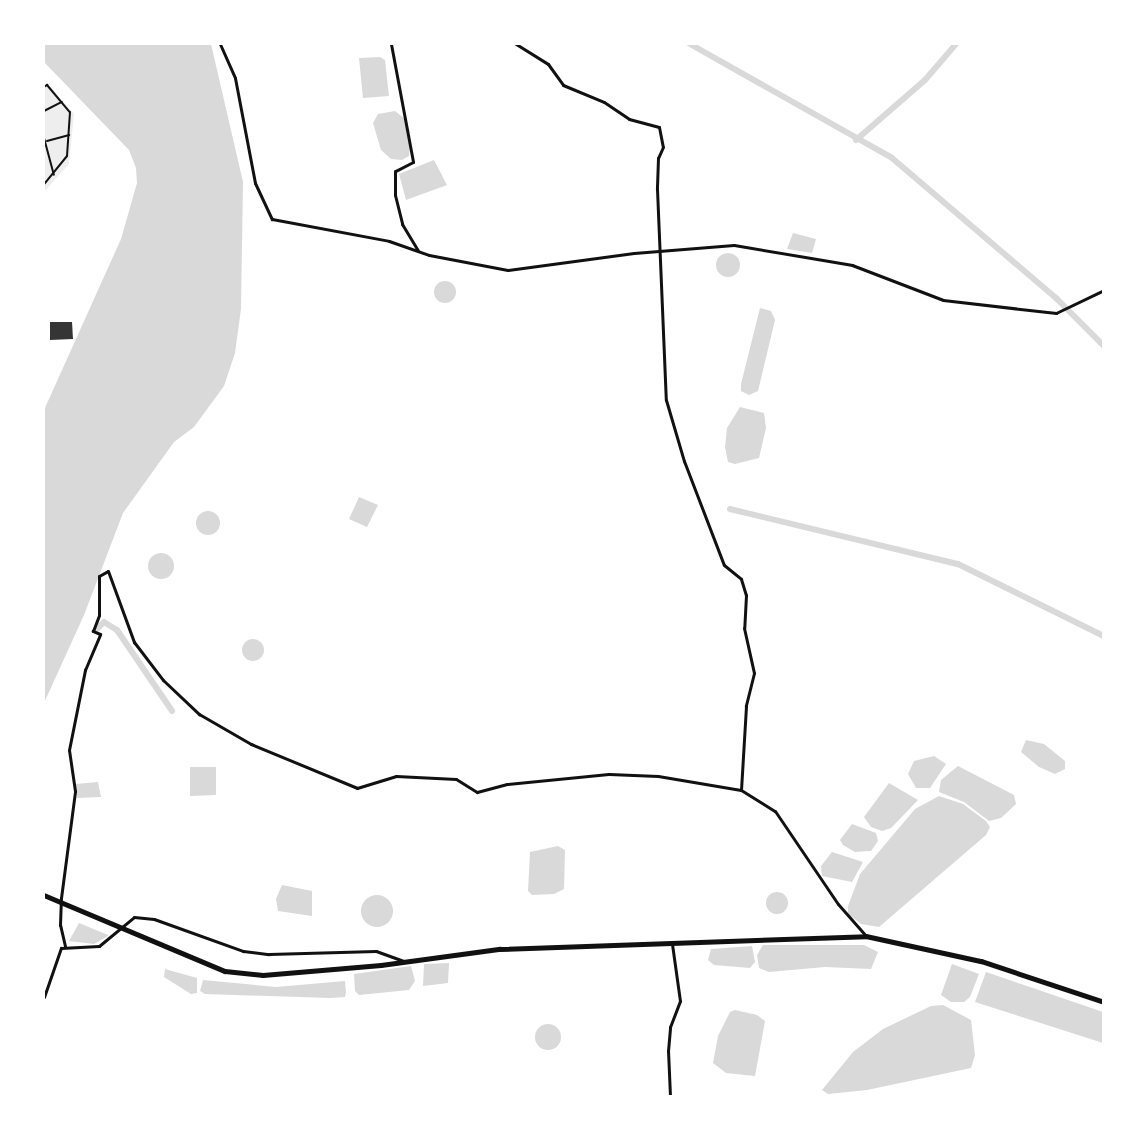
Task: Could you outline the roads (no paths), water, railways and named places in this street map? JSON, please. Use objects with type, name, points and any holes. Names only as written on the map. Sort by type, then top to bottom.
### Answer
[{"type":"highway","points":[[44,895],[225,971],[263,975],[500,949],[866,936],[981,961],[1104,1002]]},
{"type":"street","points":[[220,44],[235,78],[255,183],[269,217],[389,241],[419,251],[508,270],[660,251],[734,245],[765,248],[852,265],[943,300],[1056,313],[1104,290]]},
{"type":"street","points":[[391,44],[413,162],[395,171],[395,195],[402,224],[419,251]]},
{"type":"street","points":[[516,44],[548,64],[563,85],[604,102],[628,118],[659,127],[663,147],[657,170],[661,347],[666,399],[673,428],[724,565],[741,579],[746,595],[744,628],[754,673],[746,706],[741,790]]},
{"type":"street","points":[[44,87],[47,85],[70,112],[67,156],[54,176],[44,184]]},
{"type":"street","points":[[44,111],[62,102]]},
{"type":"street","points":[[54,176],[44,147],[47,141],[69,135]]},
{"type":"street","points":[[44,138],[47,141]]},
{"type":"street","points":[[65,946],[60,925],[61,898],[75,791],[69,750],[85,670],[100,634],[93,631],[99,615],[99,576],[108,571],[134,642],[163,680],[199,714],[251,744],[357,788],[396,777],[456,779],[477,792],[485,792],[507,784],[609,774],[658,776],[741,790],[775,811],[838,904],[866,936]]},
{"type":"street","points":[[44,997],[59,951],[65,946],[99,946],[126,922],[143,916],[243,951],[269,954],[376,951],[405,961]]},
{"type":"street","points":[[670,1096],[668,1051],[670,1027],[680,1001],[672,942]]},
{"type":"waterway","points":[[690,44],[892,158],[1056,298],[1104,346]]},
{"type":"waterway","points":[[856,140],[925,80],[956,44]]},
{"type":"waterway","points":[[730,509],[958,564],[1104,636]]},
{"type":"waterway","points":[[96,630],[104,622],[117,630],[172,711]]}]
